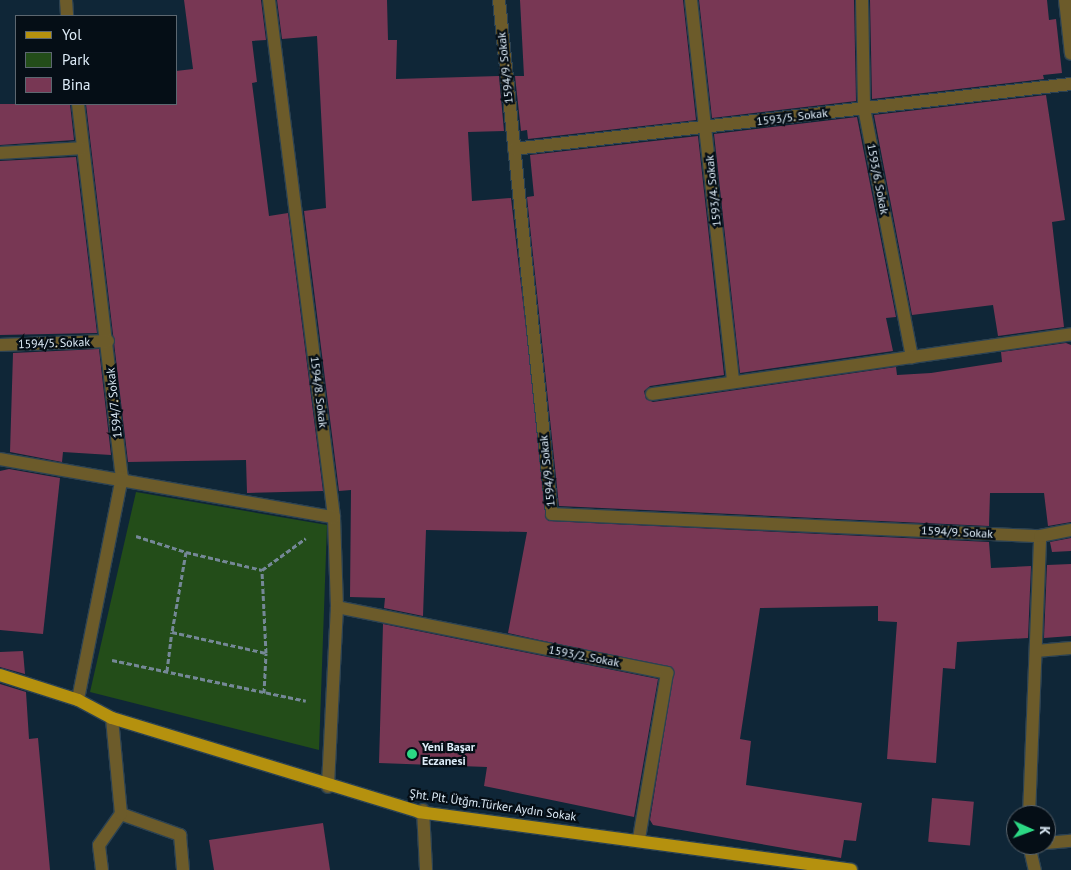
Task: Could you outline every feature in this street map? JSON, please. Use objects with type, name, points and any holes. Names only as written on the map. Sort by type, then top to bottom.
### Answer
[{"type":"main road","name":"Şht. Plt. Ütğm.Türker Aydın Sokak","points":[[0,675],[78,700],[112,718],[328,787],[422,810],[639,838],[852,870]]},
{"type":"main road","points":[[790,860],[806,870]]},
{"type":"street","points":[[66,0],[68,15]]},
{"type":"street","name":"1594/8. Sokak","points":[[269,0],[334,517],[337,607],[328,787]]},
{"type":"street","name":"1594/9. Sokak","points":[[498,0],[552,514],[1040,536]]},
{"type":"street","name":"1593/4. Sokak","points":[[691,0],[733,382]]},
{"type":"street","name":"1593/6. Sokak","points":[[862,0],[864,108],[912,357]]},
{"type":"street","points":[[1065,0],[1071,54]]},
{"type":"street","name":"1593/5. Sokak","points":[[514,149],[1071,84]]},
{"type":"street","name":"1594/7. Sokak","points":[[78,105],[108,341],[122,478],[78,700]]},
{"type":"street","points":[[0,153],[83,148]]},
{"type":"street","points":[[652,394],[1071,334]]},
{"type":"street","name":"1594/5. Sokak","points":[[0,345],[108,341]]},
{"type":"street","points":[[0,459],[122,478],[334,517]]},
{"type":"street","points":[[1029,805],[1040,536],[1071,530]]},
{"type":"street","name":"1593/2. Sokak","points":[[337,607],[667,673],[639,838]]},
{"type":"street","points":[[1036,650],[1071,648]]},
{"type":"street","points":[[102,870],[99,845],[120,814],[112,718]]},
{"type":"street","points":[[422,810],[426,870]]},
{"type":"street","points":[[120,814],[180,835],[183,870]]},
{"type":"street","points":[[1056,842],[1071,841]]},
{"type":"street","points":[[1032,855],[1036,870]]},
{"type":"path","points":[[127,533],[186,552],[262,570],[334,517]]},
{"type":"path","points":[[167,672],[186,552]]},
{"type":"path","points":[[262,570],[266,653],[264,693]]},
{"type":"path","points":[[172,632],[266,653]]},
{"type":"path","points":[[87,655],[332,707]]},
{"type":"green space","points":[[136,492],[327,525],[319,750],[90,692]]},
{"type":"building","points":[[184,0],[261,0],[266,40],[252,41],[257,82],[252,83],[269,216],[288,213],[323,491],[247,493],[246,460],[128,462],[86,105],[178,105],[178,71],[193,69]]},
{"type":"building","points":[[277,0],[387,0],[388,40],[397,40],[396,79],[499,76],[504,131],[468,132],[472,201],[511,198],[548,521],[989,542],[991,568],[1031,566],[1028,638],[957,642],[955,669],[943,668],[936,763],[887,759],[897,622],[878,621],[878,606],[760,608],[740,739],[751,741],[746,785],[862,803],[856,841],[844,840],[841,858],[653,825],[650,820],[674,670],[508,633],[527,532],[426,530],[423,616],[384,608],[385,598],[350,597],[351,490],[339,491],[304,211],[326,208],[317,36],[282,39]]},
{"type":"building","points":[[520,0],[683,0],[696,120],[528,139],[527,130],[521,131],[515,76],[524,76]]},
{"type":"building","points":[[699,0],[854,0],[856,101],[712,118]]},
{"type":"building","points":[[870,0],[1047,0],[1049,20],[1056,19],[1062,73],[1043,75],[1044,79],[872,99]]},
{"type":"building","points":[[1046,95],[1065,220],[1052,222],[1064,327],[998,336],[993,305],[912,315],[874,115]]},
{"type":"building","points":[[0,104],[70,105],[74,140],[0,145]]},
{"type":"building","points":[[857,117],[896,317],[886,318],[893,351],[740,373],[714,134]]},
{"type":"building","points":[[698,136],[724,375],[650,386],[644,391],[646,399],[653,402],[896,367],[897,375],[931,373],[1002,362],[1001,352],[1066,343],[1071,345],[1071,522],[1048,526],[1044,493],[990,493],[989,526],[559,506],[527,197],[534,196],[530,155]]},
{"type":"building","points":[[76,157],[97,333],[0,335],[0,161]]},
{"type":"building","points":[[99,349],[111,455],[63,452],[62,462],[10,452],[13,353]]},
{"type":"building","points":[[9,469],[60,478],[43,634],[0,630],[0,471]]},
{"type":"building","points":[[1071,538],[1071,551],[1052,552],[1050,542]]},
{"type":"building","points":[[1071,564],[1071,636],[1044,638],[1047,565]]},
{"type":"building","points":[[383,624],[658,679],[634,817],[484,786],[487,767],[379,763]]},
{"type":"building","points":[[23,651],[25,674],[0,667],[0,652]]},
{"type":"building","points":[[0,684],[26,692],[29,739],[38,738],[50,870],[0,870]]},
{"type":"building","points":[[932,798],[974,802],[970,845],[928,842]]},
{"type":"building","points":[[323,823],[330,870],[214,870],[209,840]]},
{"type":"place","name":"Yeni Başar Eczanesi","points":[[412,754]]}]
